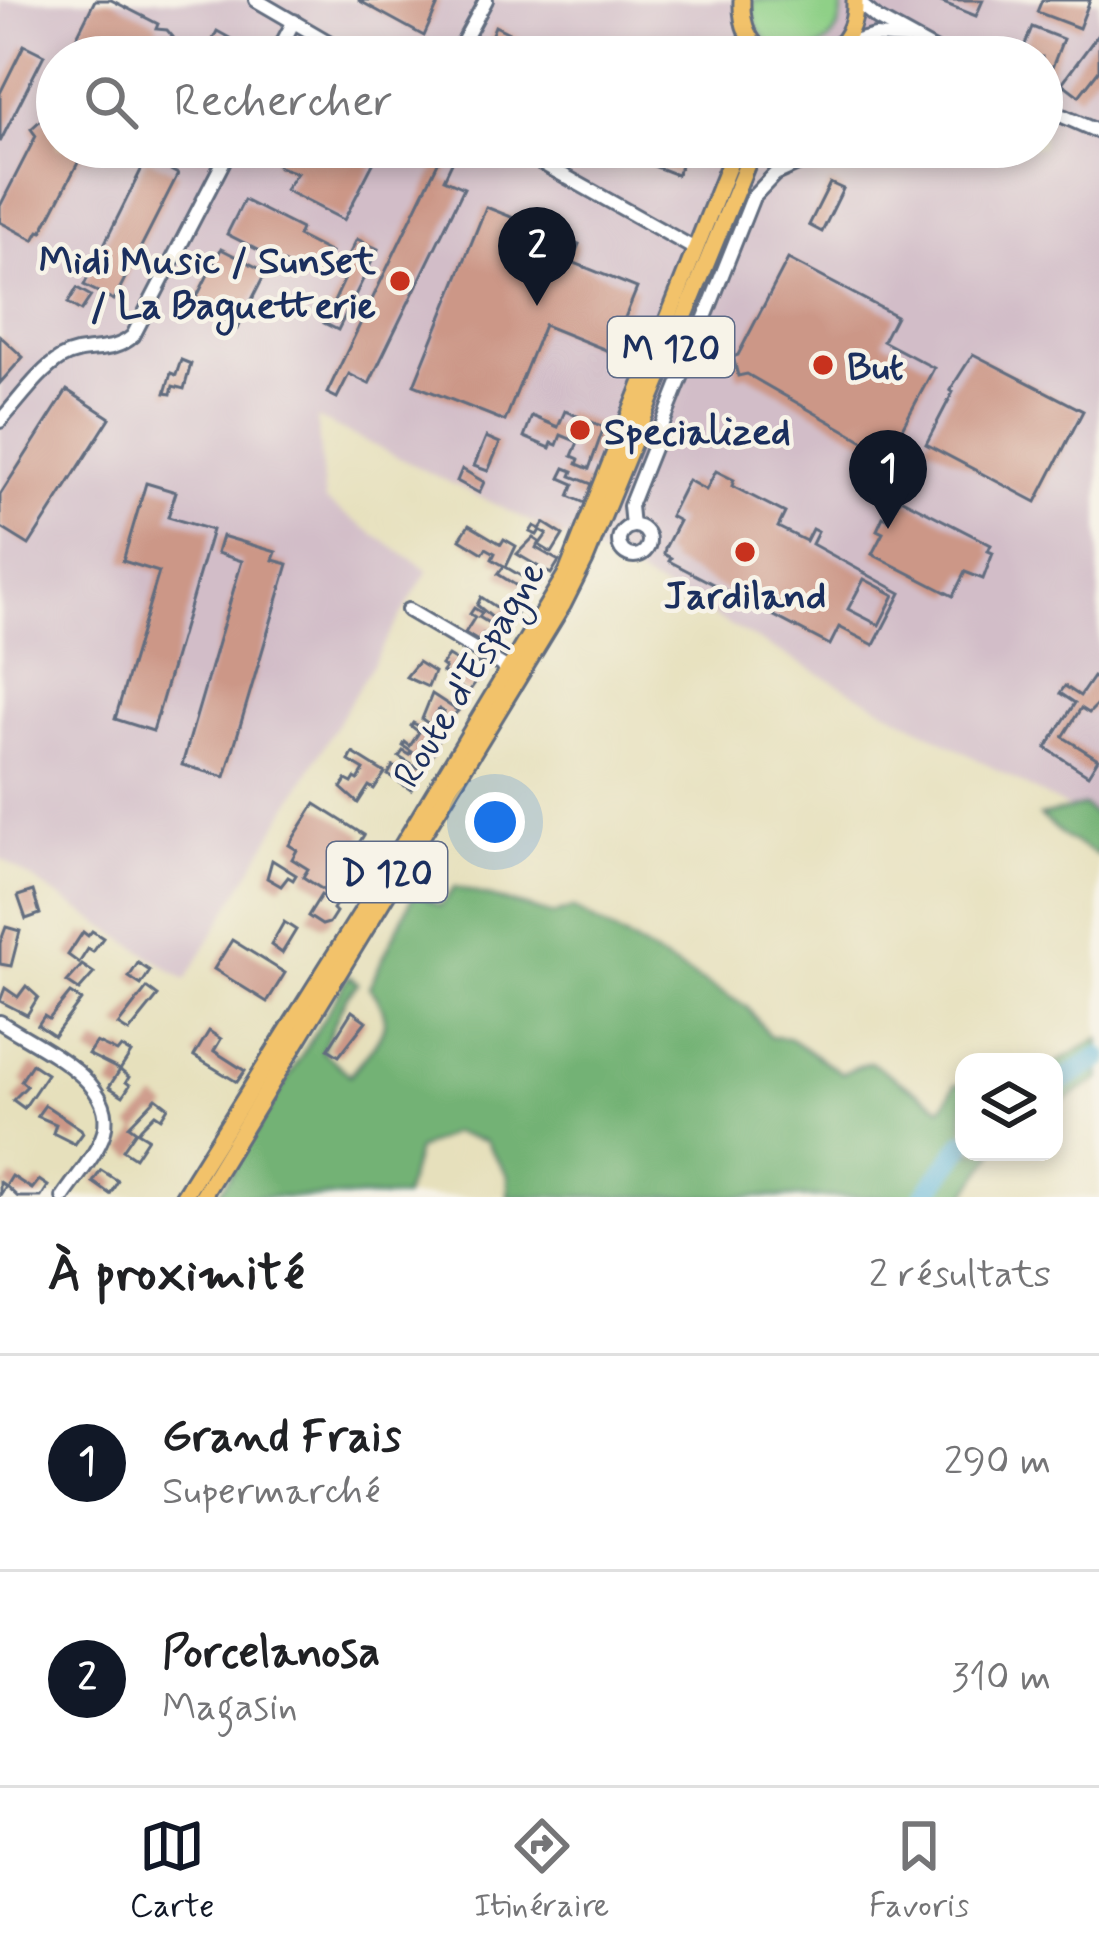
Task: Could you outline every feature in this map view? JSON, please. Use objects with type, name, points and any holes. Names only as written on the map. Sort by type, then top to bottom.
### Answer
[{"type":"main road","points":[[848,36],[855,0]]},
{"type":"main road","points":[[741,1],[748,36]]},
{"type":"main road","name":"Route d'Espagne","points":[[585,544],[728,168]]},
{"type":"main road","name":"Route d'Espagne","points":[[202,1197],[515,673],[585,544],[745,168]]},
{"type":"main road","name":"Route d'Espagne","points":[[183,1197],[515,673]]},
{"type":"street","points":[[256,0],[319,36]]},
{"type":"street","points":[[283,36],[294,0]]},
{"type":"street","points":[[466,36],[486,0]]},
{"type":"street","points":[[855,0],[909,36]]},
{"type":"street","points":[[1063,116],[1099,132]]},
{"type":"street","points":[[0,421],[58,360],[78,352],[116,349],[138,326],[220,168]]},
{"type":"street","points":[[550,168],[695,249]]},
{"type":"street","points":[[632,526],[630,506],[753,197],[775,174],[789,168]]},
{"type":"street","points":[[407,610],[515,673]]},
{"type":"street","points":[[0,1022],[91,1082],[104,1104],[105,1130],[63,1197]]},
{"type":"shaded area","points":[[0,0],[1099,0],[1099,819],[1084,806],[1071,810],[609,560],[317,418],[325,501],[428,570],[186,980],[0,858]]},
{"type":"green space","points":[[753,0],[842,0],[832,36],[764,36],[756,23]]},
{"type":"green space","points":[[1084,806],[1099,820],[1099,856],[1066,838],[1040,816]]},
{"type":"green space","points":[[455,887],[554,915],[572,908],[747,1007],[770,1037],[789,1038],[842,1073],[870,1062],[942,1108],[955,1085],[955,1161],[989,1161],[964,1197],[508,1197],[508,1176],[485,1141],[452,1133],[417,1150],[404,1197],[217,1197],[349,976],[358,983],[346,997],[322,1051],[350,1075],[368,1053],[384,1022],[379,1000],[369,987],[415,892],[440,906]]},
{"type":"green space","points":[[1099,1038],[1099,1080],[1063,1102],[1063,1059]]},
{"type":"building","points":[[95,0],[111,0],[172,36],[77,36]]},
{"type":"building","points":[[358,0],[440,0],[424,36]]},
{"type":"building","points":[[936,0],[983,0],[976,16]]},
{"type":"building","points":[[1042,0],[1090,0],[1079,28],[1037,12]]},
{"type":"building","points":[[495,26],[515,36],[491,36]]},
{"type":"building","points":[[1032,27],[1055,36],[1028,36]]},
{"type":"building","points":[[1099,33],[1099,70],[1079,96],[1063,82]]},
{"type":"building","points":[[24,45],[36,51],[36,71],[0,142],[0,93]]},
{"type":"building","points":[[36,136],[36,168],[75,168],[34,240],[0,222],[0,206]]},
{"type":"building","points":[[142,168],[166,168],[178,174],[114,300],[84,285]]},
{"type":"building","points":[[282,168],[371,168],[344,220],[285,190],[297,173]]},
{"type":"building","name":"Midi Music / Sunset / La Baguetterie","points":[[435,168],[449,168],[444,179],[464,188],[369,384],[349,374],[337,398],[327,393]]},
{"type":"building","points":[[830,183],[843,189],[822,232],[809,225]]},
{"type":"building","points":[[244,200],[301,229],[298,236],[331,253],[317,280],[227,234]]},
{"type":"building","points":[[486,207],[579,244],[572,262],[637,288],[611,352],[544,325],[505,421],[414,385]]},
{"type":"building","points":[[357,239],[378,249],[338,330],[324,323],[348,272],[342,269]]},
{"type":"building","points":[[221,249],[266,272],[237,329],[192,306]]},
{"type":"building","name":"But","points":[[788,259],[896,316],[883,341],[934,368],[888,455],[747,374],[738,376],[733,357]]},
{"type":"building","points":[[77,288],[91,296],[81,311],[68,303]]},
{"type":"building","points":[[0,336],[23,357],[0,383]]},
{"type":"building","points":[[973,354],[1083,411],[1036,502],[926,444],[950,390]]},
{"type":"building","points":[[181,360],[191,364],[184,389],[173,386],[171,394],[165,393],[171,373],[176,375]]},
{"type":"building","points":[[67,390],[110,418],[29,545],[0,527],[0,495]]},
{"type":"building","points":[[565,411],[604,427],[589,469],[572,456],[578,442],[561,435],[550,448],[524,437],[532,416],[558,427]]},
{"type":"building","points":[[486,437],[500,443],[488,471],[474,466]]},
{"type":"building","points":[[565,468],[573,471],[571,476],[592,484],[585,503],[569,496],[574,484],[560,478]]},
{"type":"building","points":[[462,469],[484,482],[479,493],[457,481]]},
{"type":"building","name":"Jardiland","points":[[716,471],[734,480],[732,486],[785,513],[778,527],[806,541],[812,529],[818,532],[812,544],[901,593],[874,645],[839,627],[830,645],[669,561],[665,548],[679,521],[670,516],[688,480],[706,490]],"holes":[[[864,579],[894,595],[879,625],[848,609]]]},
{"type":"building","points":[[146,483],[176,492],[168,517],[212,530],[153,731],[115,719],[159,572],[123,561]]},
{"type":"building","points":[[900,498],[991,545],[988,551],[993,553],[983,579],[965,572],[953,596],[872,554],[883,533],[877,530],[883,517],[889,520]]},
{"type":"building","points":[[544,523],[563,535],[552,553],[539,545],[547,534],[530,532]]},
{"type":"building","points":[[469,525],[501,544],[504,539],[516,546],[506,567],[492,559],[495,553],[486,548],[483,553],[460,539]]},
{"type":"building","points":[[222,536],[276,552],[273,560],[288,564],[225,777],[182,765],[242,561],[217,553]]},
{"type":"building","points":[[533,538],[539,542],[536,548],[559,561],[551,574],[517,554]]},
{"type":"building","points":[[504,566],[526,579],[520,588],[498,574]]},
{"type":"building","points":[[481,597],[502,611],[511,598],[522,604],[507,630],[477,605]]},
{"type":"building","points":[[474,608],[482,613],[479,617],[505,633],[496,647],[483,634],[478,641],[465,633],[475,617],[470,614]]},
{"type":"building","points":[[448,656],[463,665],[458,672],[475,683],[468,693],[457,685],[460,681],[442,672]]},
{"type":"building","points":[[418,662],[434,672],[428,687],[406,677]]},
{"type":"building","points":[[475,663],[484,672],[475,681],[466,672]]},
{"type":"building","points":[[1093,677],[1099,681],[1099,703],[1089,713],[1081,708],[1063,737],[1098,759],[1088,775],[1046,748],[1075,703],[1060,693],[1065,686],[1080,696]]},
{"type":"building","points":[[432,694],[458,711],[447,722],[440,718],[444,712],[439,709],[432,719],[447,728],[439,740],[430,734],[428,738],[437,744],[435,750],[426,765],[417,768],[399,757],[403,751],[412,752],[403,746],[405,742],[410,746],[419,732],[413,723],[425,729],[429,724],[422,719]]},
{"type":"building","points":[[353,753],[385,773],[358,803],[341,788],[346,780],[358,780],[364,770],[349,761]]},
{"type":"building","points":[[393,766],[417,775],[411,790],[388,775]]},
{"type":"building","points":[[315,804],[364,835],[338,876],[342,885],[328,893],[303,877],[308,869],[292,859],[297,850],[289,845]]},
{"type":"building","points":[[272,860],[296,875],[293,880],[288,877],[281,886],[267,878]]},
{"type":"building","points":[[33,891],[40,914],[26,919],[18,896]]},
{"type":"building","points":[[321,895],[336,904],[329,923],[322,925],[308,916]]},
{"type":"building","points":[[284,922],[296,930],[282,953],[271,945]]},
{"type":"building","points":[[6,927],[20,931],[11,966],[0,964]]},
{"type":"building","points":[[92,931],[103,938],[79,963],[68,955],[83,932],[88,936]]},
{"type":"building","points":[[232,940],[285,973],[267,1002],[214,969]]},
{"type":"building","points":[[138,963],[150,971],[141,985],[129,977]]},
{"type":"building","points":[[82,965],[94,973],[79,990],[67,982]]},
{"type":"building","points":[[26,986],[38,997],[27,1015],[0,1001],[5,988],[18,997]]},
{"type":"building","points":[[147,988],[158,996],[129,1032],[118,1025]]},
{"type":"building","points":[[70,993],[81,1000],[54,1036],[38,1025]]},
{"type":"building","points":[[352,1011],[366,1021],[339,1056],[328,1049]]},
{"type":"building","points":[[209,1031],[221,1039],[214,1051],[245,1071],[237,1082],[194,1056]]},
{"type":"building","points":[[96,1042],[131,1053],[120,1070],[88,1054]]},
{"type":"building","points":[[32,1064],[47,1074],[24,1108],[13,1100],[27,1086],[21,1081]]},
{"type":"building","points":[[120,1070],[129,1077],[130,1085],[123,1096],[109,1087]]},
{"type":"building","points":[[156,1098],[168,1107],[161,1118],[155,1114],[138,1132],[148,1138],[135,1158],[123,1150],[136,1131],[129,1126]]},
{"type":"building","points":[[45,1105],[81,1129],[75,1144],[53,1133],[56,1124],[37,1116]]},
{"type":"building","points":[[101,1170],[118,1181],[110,1194],[93,1182]]},
{"type":"building","points":[[12,1176],[32,1189],[39,1180],[48,1186],[41,1197],[18,1197],[6,1186]]},
{"type":"waterway","points":[[1063,1080],[1099,1058]]},
{"type":"waterway","points":[[924,1197],[955,1155]]},
{"type":"place","name":"Midi Music / Sunset / La Baguetterie","points":[[400,281]]},
{"type":"place","name":"Porcelanosa","points":[[537,306]]},
{"type":"place","name":"But","points":[[823,365]]},
{"type":"place","name":"Specialized","points":[[580,430]]},
{"type":"place","name":"Grand Frais","points":[[888,529]]},
{"type":"place","name":"Jardiland","points":[[745,552]]}]
